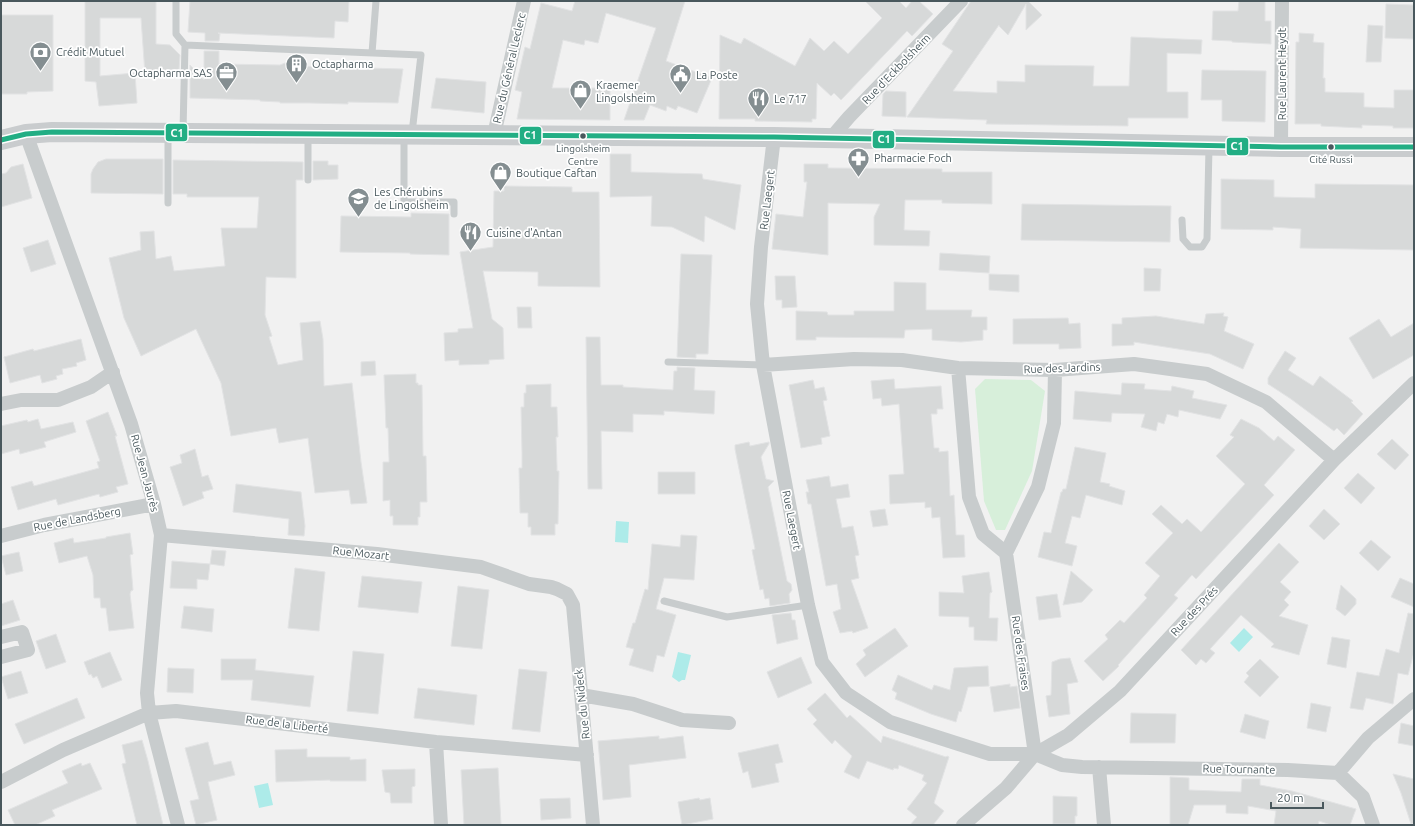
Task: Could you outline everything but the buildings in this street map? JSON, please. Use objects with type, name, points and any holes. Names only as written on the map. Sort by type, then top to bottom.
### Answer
[{"type":"main road","points":[[1,140],[26,134],[52,132],[774,137],[1281,147],[1414,147]]},
{"type":"street","name":"Rue du Général Leclerc","points":[[494,135],[524,1]]},
{"type":"street","name":"Rue d'Eckbolsheim","points":[[831,138],[849,117],[961,1]]},
{"type":"street","name":"Rue Laurent Heydt","points":[[1281,147],[1282,1]]},
{"type":"street","name":"Rue Jean Jaurès","points":[[26,134],[131,424],[154,504],[161,535],[147,693],[149,713],[178,825]]},
{"type":"street","name":"Rue Laegert","points":[[774,137],[761,248],[757,304],[763,365],[808,605],[822,662],[846,693],[890,722],[990,754],[1035,754]]},
{"type":"street","name":"Rue des Jardins","points":[[763,365],[868,360],[902,360],[958,368],[1055,370],[1134,364],[1207,374],[1266,402],[1334,460]]},
{"type":"street","points":[[958,368],[969,497],[983,534],[1006,553],[1038,487],[1054,423],[1055,370]]},
{"type":"street","points":[[1,404],[20,400],[58,400],[91,387],[113,372]]},
{"type":"street","name":"Rue des Prés","points":[[963,825],[1006,788],[1035,754],[1068,735],[1120,691],[1334,460],[1414,383]]},
{"type":"street","name":"Rue de Landsberg","points":[[1,536],[44,525],[154,504]]},
{"type":"street","name":"Rue Mozart","points":[[161,535],[377,554],[481,567],[529,584],[551,587],[557,590]]},
{"type":"street","name":"Rue des Fraises","points":[[1006,553],[1035,754]]},
{"type":"street","name":"Rue du Nideck","points":[[557,590],[567,594],[573,605],[580,696],[593,825]]},
{"type":"street","points":[[1,638],[22,632],[28,650],[1,657]]},
{"type":"street","points":[[580,696],[632,704],[682,720],[729,723]]},
{"type":"street","points":[[1373,825],[1363,797],[1338,773],[1368,738],[1414,699]]},
{"type":"street","name":"Rue de la Liberté","points":[[1,782],[64,750],[149,713],[176,711],[436,742],[587,755]]},
{"type":"street","points":[[436,742],[441,825]]},
{"type":"street","name":"Rue Tournante","points":[[1035,754],[1062,765],[1082,767],[1288,770],[1338,773]]},
{"type":"street","points":[[1099,767],[1104,825]]},
{"type":"lane","points":[[176,1],[176,34],[186,45],[421,55],[408,135],[404,202],[454,202],[454,214]]},
{"type":"lane","points":[[372,53],[376,1]]},
{"type":"lane","points":[[168,203],[186,45]]},
{"type":"lane","points":[[308,134],[308,180]]},
{"type":"lane","points":[[1182,220],[1183,239],[1190,247],[1202,247],[1207,239],[1209,145]]},
{"type":"lane","points":[[668,362],[763,365]]},
{"type":"lane","points":[[664,601],[727,618],[808,605]]},
{"type":"green space","points":[[985,379],[1031,380],[1045,391],[1032,471],[1005,530],[996,530],[984,501],[975,389]]},
{"type":"water","points":[[616,521],[629,522],[628,543],[615,542]]},
{"type":"water","points":[[1244,628],[1253,637],[1239,652],[1230,643]]},
{"type":"water","points":[[678,652],[691,655],[685,680],[679,682],[672,677]]},
{"type":"water","points":[[268,783],[273,805],[259,808],[254,786]]},
{"type":"transit line","name":"C1","points":[[1,140],[26,134],[52,132],[774,137],[1281,147],[1414,147]]},
{"type":"place","name":"Crédit Mutuel","points":[[40,72]]},
{"type":"place","name":"Octapharma","points":[[296,84]]},
{"type":"place","name":"Octapharma SAS","points":[[227,92]]},
{"type":"place","name":"La Poste","points":[[681,94]]},
{"type":"place","name":"Kraemer Lingolsheim","points":[[581,110]]},
{"type":"place","name":"Le 717","points":[[759,118]]},
{"type":"place","name":"Lingolsheim Centre","points":[[583,136]]},
{"type":"place","name":"Cité Russi","points":[[1331,147]]},
{"type":"place","name":"Pharmacie Foch","points":[[858,178]]},
{"type":"place","name":"Boutique Caftan","points":[[500,192]]},
{"type":"place","name":"Les Chérubins de Lingolsheim","points":[[358,218]]},
{"type":"place","name":"Cuisine d'Antan","points":[[471,252]]}]
